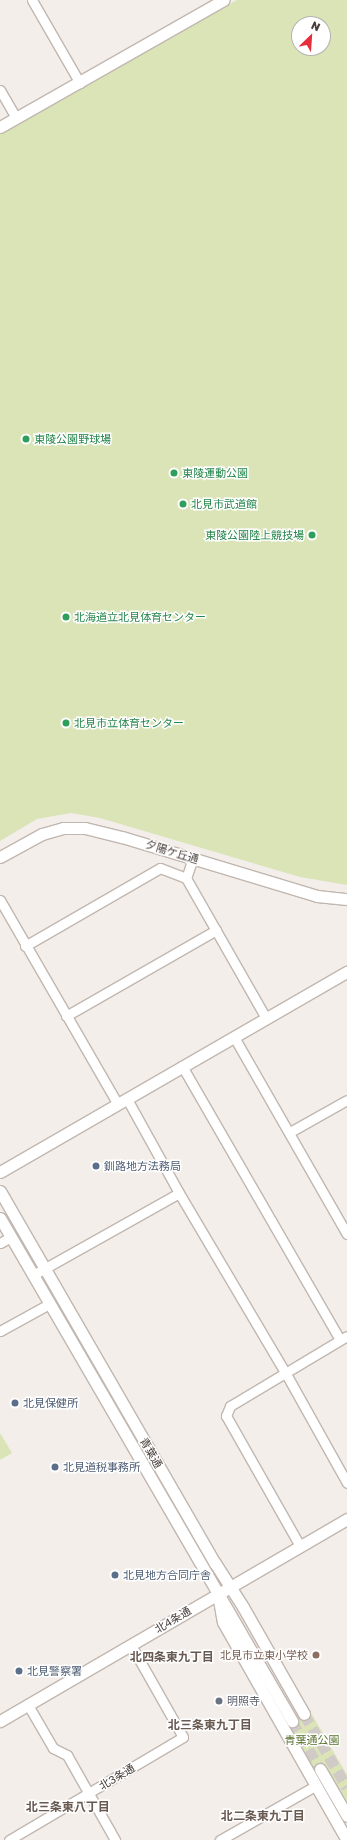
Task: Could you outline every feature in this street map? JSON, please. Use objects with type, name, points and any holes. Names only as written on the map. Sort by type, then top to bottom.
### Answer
[{"type":"street","points":[[32,0],[80,83]]},
{"type":"street","points":[[0,127],[224,0]]},
{"type":"street","points":[[0,90],[16,118]]},
{"type":"street","name":"夕陽ケ丘通","points":[[0,857],[42,834],[63,828],[85,828],[122,837],[317,896],[347,899]]},
{"type":"street","points":[[186,878],[193,858]]},
{"type":"street","points":[[25,946],[160,868],[186,878],[266,1018]]},
{"type":"street","points":[[0,900],[66,1016],[122,1101],[179,1193],[285,1372],[347,1483]]},
{"type":"street","points":[[66,1016],[216,930]]},
{"type":"street","points":[[0,1172],[347,972]]},
{"type":"street","points":[[234,1037],[290,1132],[347,1234]]},
{"type":"street","points":[[182,1066],[344,1338],[230,1406],[226,1416],[300,1546]]},
{"type":"street","points":[[290,1132],[347,1100]]},
{"type":"street","name":"青葉通","points":[[0,1191],[304,1714]]},
{"type":"street","points":[[33,1275],[179,1193]]},
{"type":"street","name":"青葉通","points":[[0,1218],[292,1721]]},
{"type":"street","points":[[0,1244],[11,1237]]},
{"type":"street","points":[[0,1331],[49,1304]]},
{"type":"street","name":"北4条通","points":[[0,1722],[347,1519]]},
{"type":"street","points":[[218,1594],[223,1622],[347,1840]]},
{"type":"street","name":"北3条通","points":[[9,1840],[183,1737],[131,1645]]},
{"type":"street","points":[[28,1705],[52,1748],[67,1755],[115,1840]]},
{"type":"street","points":[[320,1769],[347,1816]]},
{"type":"street","points":[[220,1840],[316,1786]]},
{"type":"green space","name":"東陵運動公園","points":[[237,0],[347,0],[347,885],[300,877],[100,818],[71,813],[37,819],[0,841],[0,133]]},
{"type":"green space","points":[[0,1433],[12,1453],[0,1460]]},
{"type":"green space","name":"青葉通公園","points":[[310,1711],[347,1775],[347,1807],[323,1767],[315,1772],[287,1724]]},
{"type":"tunnel","points":[[304,1714],[347,1787]]},
{"type":"tunnel","points":[[292,1721],[320,1769]]},
{"type":"place","name":"東陵公園野球場","points":[[26,439]]},
{"type":"place","name":"東陵運動公園","points":[[174,473]]},
{"type":"place","name":"北見市武道館","points":[[183,504]]},
{"type":"place","name":"東陵公園陸上競技場","points":[[312,535]]},
{"type":"place","name":"北海道立北見体育センター","points":[[66,617]]},
{"type":"place","name":"北見市立体育センター","points":[[66,723]]},
{"type":"place","name":"釧路地方法務局","points":[[96,1166]]},
{"type":"place","name":"北見保健所","points":[[15,1403]]},
{"type":"place","name":"北見道税事務所","points":[[55,1467]]},
{"type":"place","name":"北見地方合同庁舎","points":[[115,1575]]},
{"type":"place","name":"北見市立東小学校","points":[[316,1655]]},
{"type":"place","name":"北見警察署","points":[[19,1671]]},
{"type":"place","name":"明照寺","points":[[219,1701]]},
{"type":"district","name":"北四条東九丁目","points":[[172,1657]]},
{"type":"district","name":"北三条東九丁目","points":[[210,1725]]},
{"type":"district","name":"北三条東八丁目","points":[[68,1807]]},
{"type":"district","name":"北二条東九丁目","points":[[263,1816]]}]
